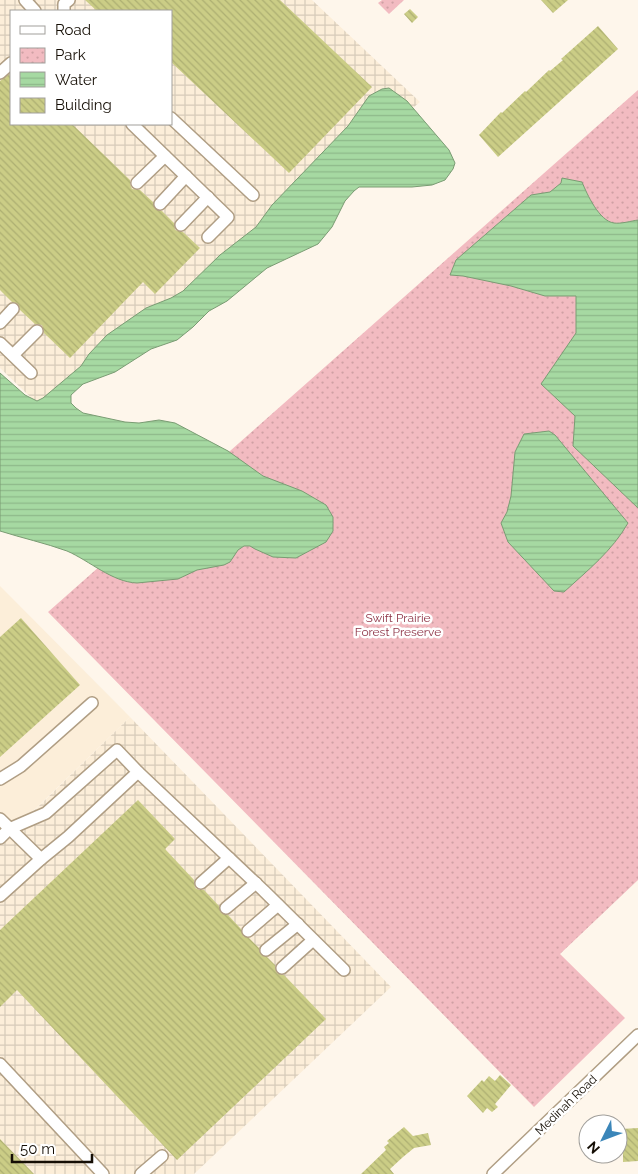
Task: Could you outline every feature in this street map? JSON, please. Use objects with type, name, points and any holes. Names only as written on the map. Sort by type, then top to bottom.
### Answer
[{"type":"street","points":[[25,0],[34,10]]},
{"type":"street","points":[[0,73],[10,64]]},
{"type":"street","points":[[172,119],[253,195]]},
{"type":"street","points":[[133,125],[228,217],[208,237]]},
{"type":"street","points":[[137,184],[165,156]]},
{"type":"street","points":[[160,204],[186,176]]},
{"type":"street","points":[[181,225],[208,197]]},
{"type":"street","points":[[0,323],[14,309]]},
{"type":"street","points":[[12,355],[37,331]]},
{"type":"street","points":[[0,343],[31,373]]},
{"type":"street","points":[[0,779],[20,766],[92,703]]},
{"type":"street","points":[[0,838],[9,829],[46,814],[117,750],[344,970]]},
{"type":"street","points":[[0,896],[40,859],[68,837],[138,772]]},
{"type":"street","points":[[0,819],[40,859]]},
{"type":"street","points":[[201,884],[229,858]]},
{"type":"street","points":[[226,908],[256,883]]},
{"type":"street","points":[[248,931],[278,905]]},
{"type":"street","points":[[266,950],[298,924]]},
{"type":"street","points":[[282,968],[313,940]]},
{"type":"street","name":"Medinah Road","points":[[494,1174],[638,1035]]},
{"type":"street","points":[[0,1064],[104,1174]]},
{"type":"street","points":[[141,1174],[162,1156]]},
{"type":"shaded area","points":[[0,0],[312,0],[420,102],[44,410],[0,368]]},
{"type":"shaded area","points":[[0,586],[130,717],[0,843]]},
{"type":"shaded area","points":[[130,717],[391,987],[194,1174],[0,1174],[0,844]]},
{"type":"green space","points":[[382,0],[404,0],[389,14],[378,3]]},
{"type":"green space","name":"Swift Prairie Forest Preserve","points":[[638,90],[638,880],[560,954],[625,1018],[534,1107],[48,612]]},
{"type":"water","points":[[389,88],[407,101],[449,150],[455,163],[445,180],[432,185],[412,187],[359,187],[345,201],[332,227],[318,244],[267,268],[227,301],[209,311],[177,340],[151,349],[115,372],[83,384],[71,395],[71,403],[83,413],[125,422],[139,423],[159,420],[175,423],[228,451],[263,476],[302,491],[326,505],[333,517],[333,531],[326,542],[296,558],[273,557],[250,546],[244,546],[238,550],[230,562],[224,565],[197,570],[178,579],[137,583],[128,582],[110,575],[67,551],[0,531],[0,373],[25,395],[37,401],[43,398],[81,366],[89,354],[107,335],[146,308],[183,291],[220,255],[256,227],[272,205],[348,126],[369,96],[382,89]]},
{"type":"water","points":[[562,178],[582,182],[594,206],[609,221],[620,223],[638,220],[638,508],[573,446],[575,416],[541,384],[576,333],[576,296],[545,296],[511,286],[450,275],[456,260],[531,195],[550,192],[561,183]]},
{"type":"water","points":[[549,431],[555,435],[628,523],[607,551],[564,592],[554,591],[508,542],[501,523],[507,512],[511,496],[515,452],[524,434]]},
{"type":"building","points":[[85,0],[280,0],[372,87],[289,173],[172,63],[172,10],[96,10]]},
{"type":"building","points":[[541,0],[568,0],[553,13]]},
{"type":"building","points":[[410,9],[418,17],[412,23],[404,14]]},
{"type":"building","points":[[598,26],[618,49],[498,157],[479,135],[501,112],[563,60],[561,59]]},
{"type":"building","points":[[10,74],[10,125],[73,125],[130,180],[132,189],[140,190],[153,202],[155,209],[162,211],[174,223],[175,230],[183,232],[200,248],[155,294],[143,282],[70,358],[44,333],[42,325],[35,324],[20,310],[18,304],[12,302],[0,290],[0,81]]},
{"type":"building","points":[[21,618],[80,685],[0,757],[0,637]]},
{"type":"building","points":[[138,800],[175,839],[165,849],[194,880],[195,888],[204,890],[219,906],[221,913],[228,915],[241,929],[243,936],[249,938],[259,948],[261,955],[267,957],[275,965],[277,973],[284,975],[326,1019],[177,1160],[17,990],[0,1007],[0,930]]},
{"type":"building","points":[[500,1075],[511,1085],[495,1104],[498,1107],[492,1112],[487,1108],[483,1113],[467,1096],[482,1080],[484,1082],[489,1076],[495,1081]]},
{"type":"building","points":[[404,1127],[413,1136],[428,1133],[431,1145],[414,1148],[390,1169],[394,1174],[361,1174],[386,1150],[384,1147],[389,1143],[387,1141]]},
{"type":"building","points":[[638,1128],[638,1161],[628,1162],[628,1129]]},
{"type":"building","points":[[0,1139],[34,1174],[0,1174]]}]
